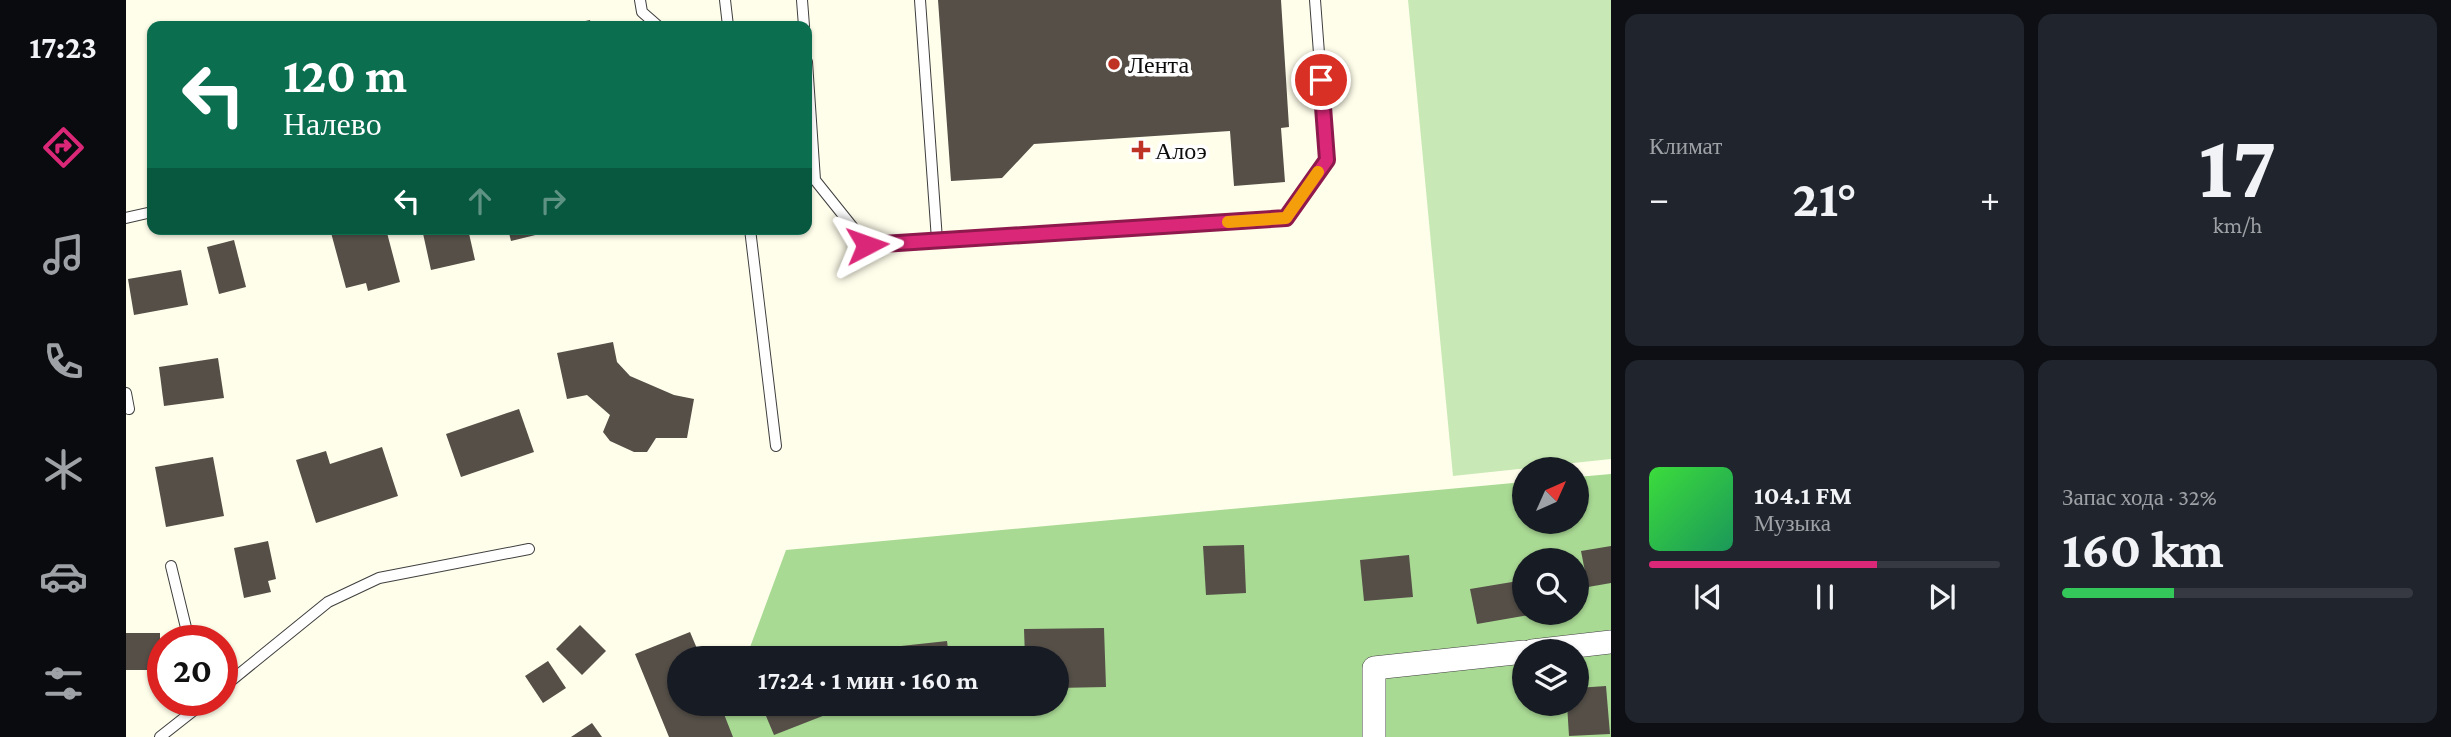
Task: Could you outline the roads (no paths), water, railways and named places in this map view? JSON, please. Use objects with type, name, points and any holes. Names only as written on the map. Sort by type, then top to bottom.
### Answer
[{"type":"street","points":[[1589,645],[1611,642]]},
{"type":"street","points":[[1374,737],[1374,668],[1512,653]]},
{"type":"lane","points":[[640,0],[642,12],[652,21]]},
{"type":"lane","points":[[725,0],[727,21]]},
{"type":"lane","points":[[802,0],[804,21]]},
{"type":"lane","points":[[920,0],[937,240]]},
{"type":"lane","points":[[812,136],[815,180],[867,245],[1286,218],[1327,160],[1315,0]]},
{"type":"lane","points":[[126,218],[147,213]]},
{"type":"lane","points":[[751,235],[776,446]]},
{"type":"lane","points":[[126,393],[129,409]]},
{"type":"lane","points":[[238,675],[328,602],[379,578],[529,549]]},
{"type":"lane","points":[[171,566],[185,625]]},
{"type":"lane","points":[[160,737],[186,716]]},
{"type":"place","name":"Лента","points":[[1114,64]]},
{"type":"place","name":"Алоэ","points":[[1141,150]]}]
